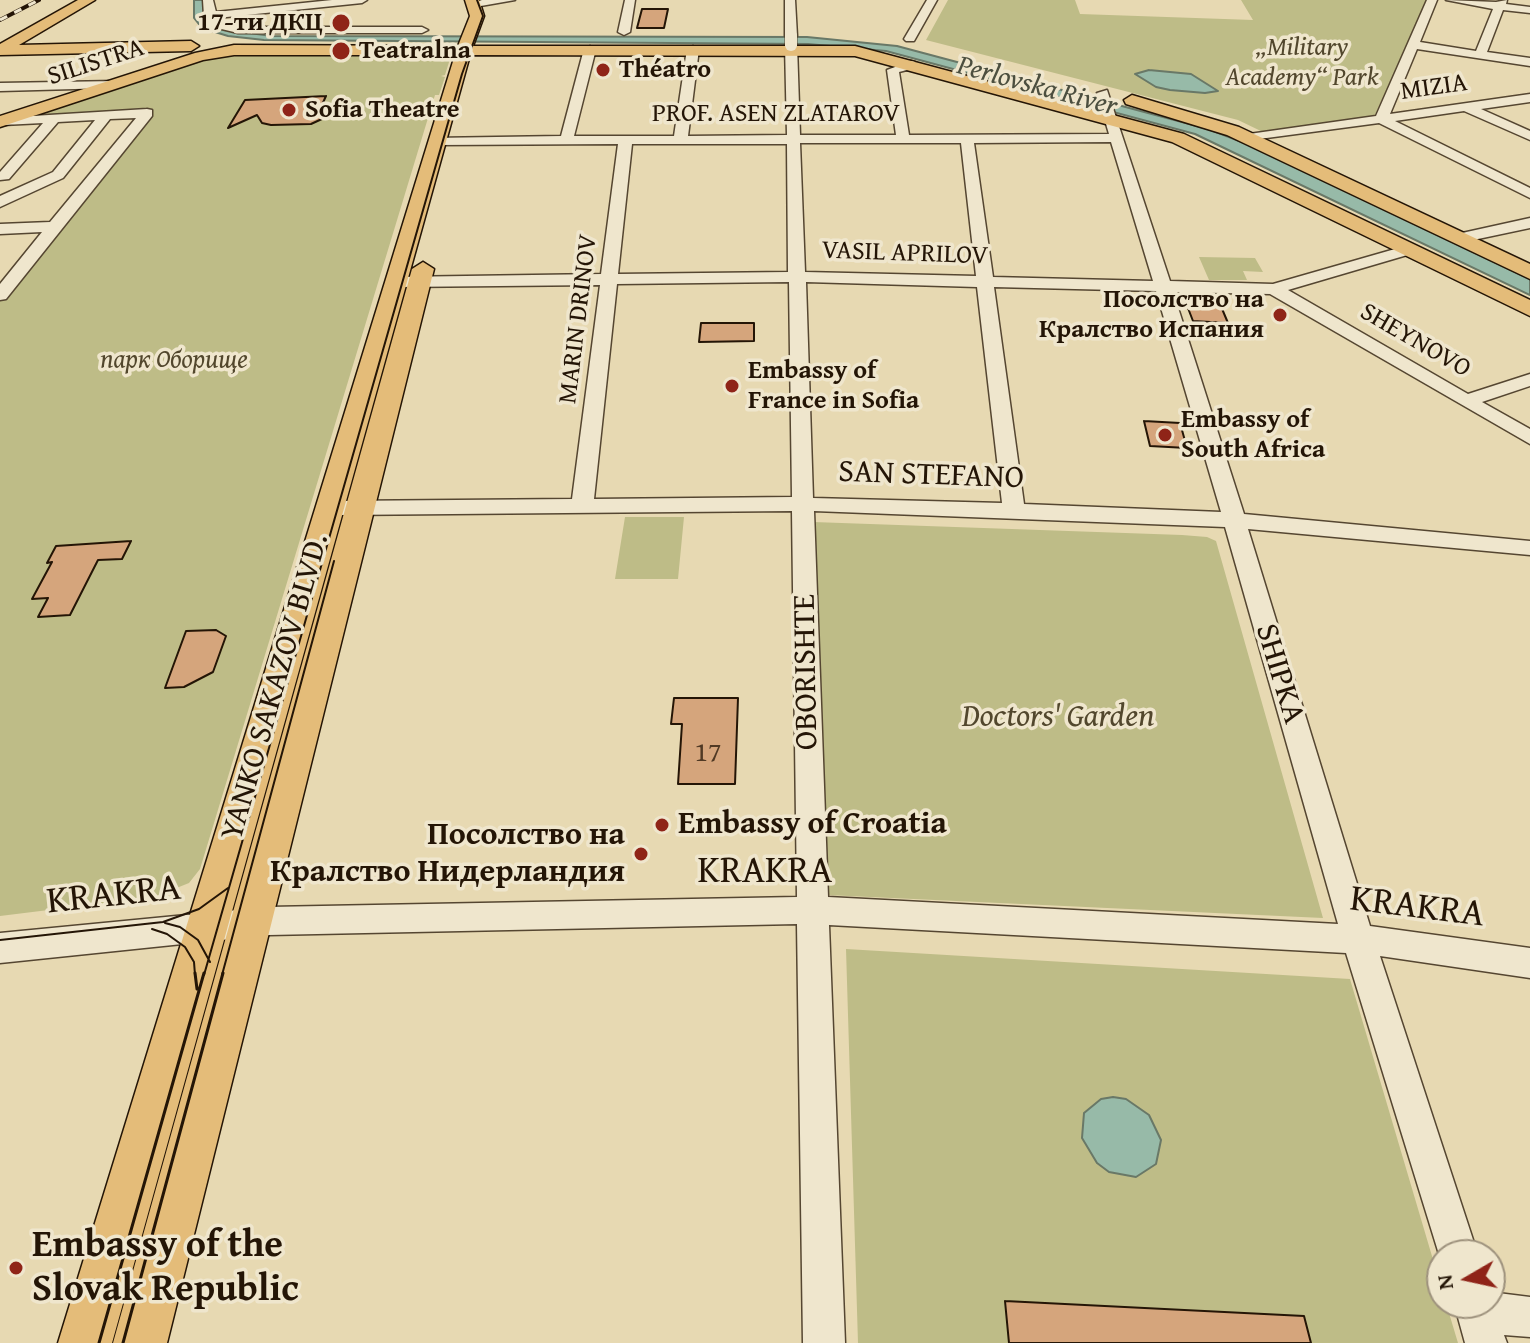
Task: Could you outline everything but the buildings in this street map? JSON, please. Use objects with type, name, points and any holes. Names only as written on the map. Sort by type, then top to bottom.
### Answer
[{"type":"main road","points":[[0,48],[72,0]]},
{"type":"main road","points":[[0,48],[88,0]]},
{"type":"main road","points":[[0,48],[234,50],[435,33],[470,33],[490,26],[481,1]]},
{"type":"main road","name":"YANKO SAKAZOV BLVD.","points":[[85,1343],[228,924],[447,140],[463,49],[481,1]]},
{"type":"main road","name":"YANKO SAKAZOV BLVD.","points":[[447,140],[472,84],[490,26]]},
{"type":"main road","points":[[292,45],[693,49],[792,38],[1106,105],[1217,124],[1530,272]]},
{"type":"main road","points":[[891,39],[930,48]]},
{"type":"main road","name":"SILISTRA","points":[[8,119],[204,50]]},
{"type":"main road","points":[[1081,87],[1106,105],[1530,309]]},
{"type":"main road","points":[[1115,138],[1178,138]]},
{"type":"main road","name":"YANKO SAKAZOV BLVD.","points":[[140,1343],[228,924]]},
{"type":"street","points":[[208,0],[213,24],[252,32],[435,33]]},
{"type":"street","points":[[209,16],[362,0]]},
{"type":"street","points":[[481,1],[510,0]]},
{"type":"street","points":[[624,32],[630,0]]},
{"type":"street","name":"OBORISHTE","points":[[790,0],[824,1343]]},
{"type":"street","points":[[910,39],[932,0]]},
{"type":"street","points":[[1432,0],[1381,119],[1530,194]]},
{"type":"street","points":[[1451,0],[1501,3],[1530,10]]},
{"type":"street","points":[[1480,55],[1501,3]]},
{"type":"street","points":[[1414,45],[1530,62]]},
{"type":"street","points":[[567,138],[590,49]]},
{"type":"street","points":[[681,138],[693,49]]},
{"type":"street","points":[[903,138],[893,70],[911,65]]},
{"type":"street","points":[[0,87],[112,84]]},
{"type":"street","points":[[8,119],[28,99],[51,86]]},
{"type":"street","name":"MIZIA","points":[[1249,138],[1530,98]]},
{"type":"street","name":"SHIPKA","points":[[1106,105],[1234,519],[1358,939],[1453,1239]]},
{"type":"street","points":[[1467,107],[1530,136]]},
{"type":"street","points":[[0,295],[147,113],[8,119]]},
{"type":"street","points":[[0,202],[58,175],[106,115]]},
{"type":"street","points":[[2,176],[54,118]]},
{"type":"street","name":"MARIN DRINOV","points":[[582,506],[626,138]]},
{"type":"street","points":[[967,138],[1014,511]]},
{"type":"street","name":"PROF. ASEN ZLATAROV","points":[[447,140],[1115,138]]},
{"type":"street","points":[[1459,238],[1530,223]]},
{"type":"street","points":[[0,229],[55,227]]},
{"type":"street","name":"VASIL APRILOV","points":[[408,281],[796,277],[1274,289],[1408,250]]},
{"type":"street","name":"SHEYNOVO","points":[[1274,289],[1530,438]]},
{"type":"street","points":[[1466,401],[1530,380]]},
{"type":"street","name":"SAN STEFANO","points":[[344,508],[803,504],[1014,511],[1234,519],[1530,548]]},
{"type":"street","name":"KRAKRA","points":[[0,948],[228,924],[812,910],[1358,939],[1530,963]]},
{"type":"street","points":[[1506,1318],[1530,1317]]},
{"type":"green space","name":"„Military Academy“ Park","points":[[948,0],[1075,0],[1080,14],[1253,20],[1241,0],[1428,0],[1374,117],[1265,133],[1238,120],[926,40]]},
{"type":"green space","name":"парк Оборище","points":[[218,54],[432,55],[429,60],[450,59],[445,75],[441,76],[445,77],[439,95],[435,95],[200,869],[189,883],[154,897],[0,916],[0,299],[151,112],[29,117]]},
{"type":"green space","points":[[1199,257],[1255,258],[1263,272],[1243,271],[1247,280],[1209,280]]},
{"type":"green space","points":[[625,517],[684,517],[678,579],[615,579]]},
{"type":"green space","name":"Doctors' Garden","points":[[813,522],[1182,535],[1216,541],[1323,918],[827,895]]},
{"type":"green space","points":[[846,949],[1350,979],[1427,1239],[1426,1319],[1451,1319],[1458,1343],[858,1343]]},
{"type":"water","name":"Perlovska River","points":[[194,0],[207,0],[208,17],[234,31],[272,36],[807,37],[897,46],[1208,129],[1247,144],[1530,279],[1530,295],[1195,134],[886,51],[808,44],[264,40],[228,36],[202,28],[194,18]]},
{"type":"water","points":[[1149,70],[1191,74],[1218,91],[1170,90],[1156,87],[1135,74]]},
{"type":"water","points":[[1101,1099],[1126,1099],[1149,1115],[1161,1140],[1156,1164],[1136,1177],[1109,1172],[1097,1163],[1082,1138],[1084,1113]]},
{"type":"tram line","points":[[209,959],[462,74],[483,16],[477,0]]},
{"type":"tram line","points":[[222,975],[334,561]]},
{"type":"tram line","points":[[0,940],[163,922],[199,909],[228,888]]},
{"type":"tram line","points":[[165,923],[180,927],[198,940],[209,959]]},
{"type":"tram line","points":[[152,929],[167,934],[185,947],[194,962],[195,975]]},
{"type":"tram line","points":[[204,975],[209,959]]},
{"type":"tram line","points":[[195,973],[197,989]]},
{"type":"tram line","points":[[99,1343],[204,973]]},
{"type":"tram line","points":[[123,1343],[223,973]]},
{"type":"railway","points":[[0,20],[39,0]]},
{"type":"place","name":"17-ти ДКЦ","points":[[341,23]]},
{"type":"place","name":"Teatralna","points":[[341,51]]},
{"type":"place","name":"Théatro","points":[[603,70]]},
{"type":"place","name":"Sofia Theatre","points":[[289,110]]},
{"type":"place","name":"Посолство на Кралство Испания","points":[[1280,315]]},
{"type":"place","name":"Embassy of France in Sofia","points":[[732,386]]},
{"type":"place","name":"Embassy of South Africa","points":[[1165,435]]},
{"type":"place","name":"Embassy of Croatia","points":[[662,825]]},
{"type":"place","name":"Посолство на Кралство Нидерландия","points":[[641,854]]},
{"type":"place","name":"Embassy of the Slovak Republic","points":[[16,1268]]}]
